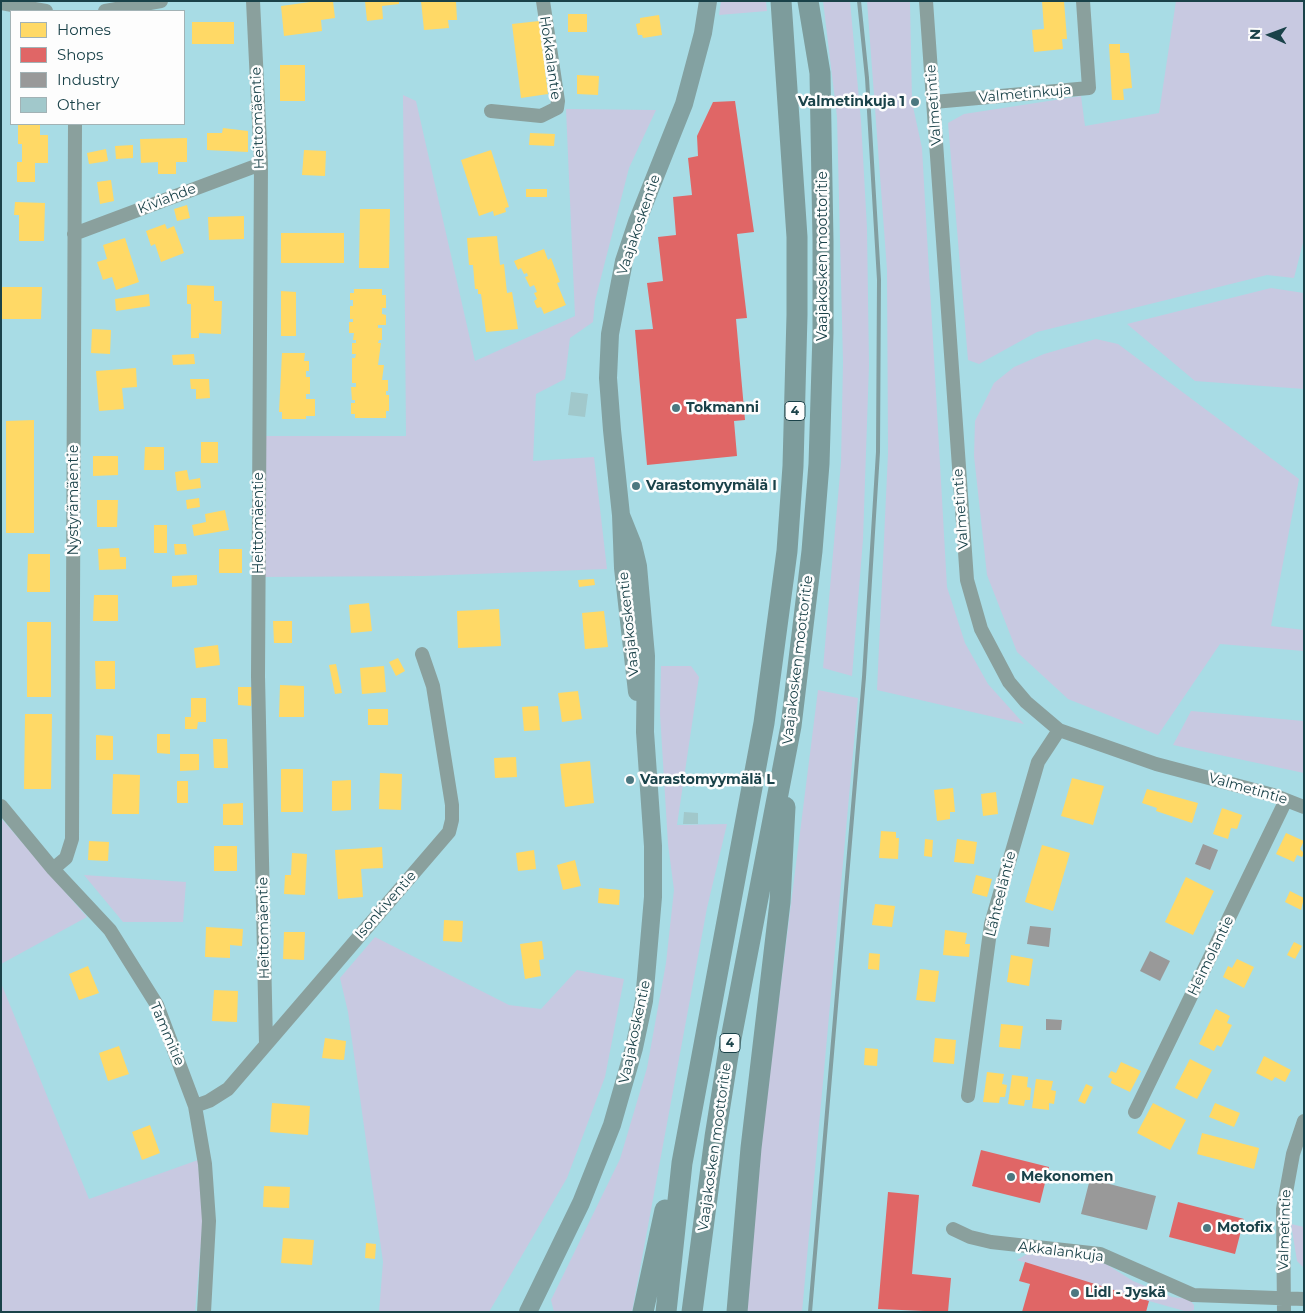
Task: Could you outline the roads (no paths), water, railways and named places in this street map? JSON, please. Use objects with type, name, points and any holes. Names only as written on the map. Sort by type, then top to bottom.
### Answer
[{"type":"highway","name":"Vaajakosken moottoritie","points":[[666,1312],[682,1163],[764,723],[787,551],[793,466],[797,237],[781,1]]},
{"type":"highway","name":"Vaajakosken moottoritie","points":[[692,1312],[715,1137],[729,1049],[782,776],[802,642],[812,551],[819,464],[823,343],[820,73],[808,1]]},
{"type":"highway","points":[[738,1312],[740,1268],[783,866],[786,814],[782,776]]},
{"type":"highway","points":[[643,1312],[667,1205],[682,1163]]},
{"type":"main road","name":"Vaajakoskentie","points":[[528,1312],[581,1203],[612,1125],[625,1085],[642,1010],[653,897],[653,846],[646,732],[646,656],[638,566],[633,545],[621,515],[608,378],[610,334],[615,297],[624,261],[637,222],[686,96],[703,33],[708,1]]},
{"type":"street","points":[[111,10],[161,1]]},
{"type":"street","name":"Heittomäentie","points":[[253,1],[260,164],[258,676],[266,1044]]},
{"type":"street","name":"Hokkalantie","points":[[491,111],[541,116],[557,108],[558,101],[543,1]]},
{"type":"street","name":"Valmetintie","points":[[926,1],[967,580],[981,629],[1009,682],[1026,702],[1059,730],[1156,764],[1286,800],[1304,807]]},
{"type":"street","name":"Valmetinkuja","points":[[934,102],[1089,88],[1083,1]]},
{"type":"street","points":[[10,3],[42,10]]},
{"type":"street","name":"Nystyrämäentie","points":[[53,869],[66,858],[72,839],[75,125]]},
{"type":"street","name":"Kiviahde","points":[[74,234],[260,164]]},
{"type":"street","name":"Isonkiventie","points":[[195,1106],[209,1101],[228,1088],[449,832],[452,820],[450,796],[433,686],[422,654]]},
{"type":"street","name":"Lähteeläntie","points":[[968,1096],[991,924],[1038,762],[1059,730]]},
{"type":"street","name":"Heimolantie","points":[[1135,1112],[1286,800]]},
{"type":"street","name":"Tammitie","points":[[1,806],[53,869],[110,930],[157,1005],[195,1106],[205,1164],[209,1221],[204,1312]]},
{"type":"street","name":"Valmetintie","points":[[1284,1306],[1283,1209],[1293,1154],[1304,1121]]},
{"type":"street","name":"Akkalankuja","points":[[953,1229],[970,1237],[991,1242],[1100,1254],[1193,1295],[1284,1306],[1304,1299]]},
{"type":"railway","points":[[810,1312],[864,677],[878,452],[879,280],[867,78],[859,1]]},
{"type":"place","name":"Valmetinkuja 1","points":[[915,102]]},
{"type":"place","name":"Tokmanni","points":[[676,408]]},
{"type":"place","name":"Varastomyymälä I","points":[[636,486]]},
{"type":"place","name":"Varastomyymälä L","points":[[630,780]]},
{"type":"place","name":"Mekonomen","points":[[1011,1177]]},
{"type":"place","name":"Motofix","points":[[1207,1228]]},
{"type":"place","name":"Lidl - Jyskä","points":[[1075,1293]]}]
